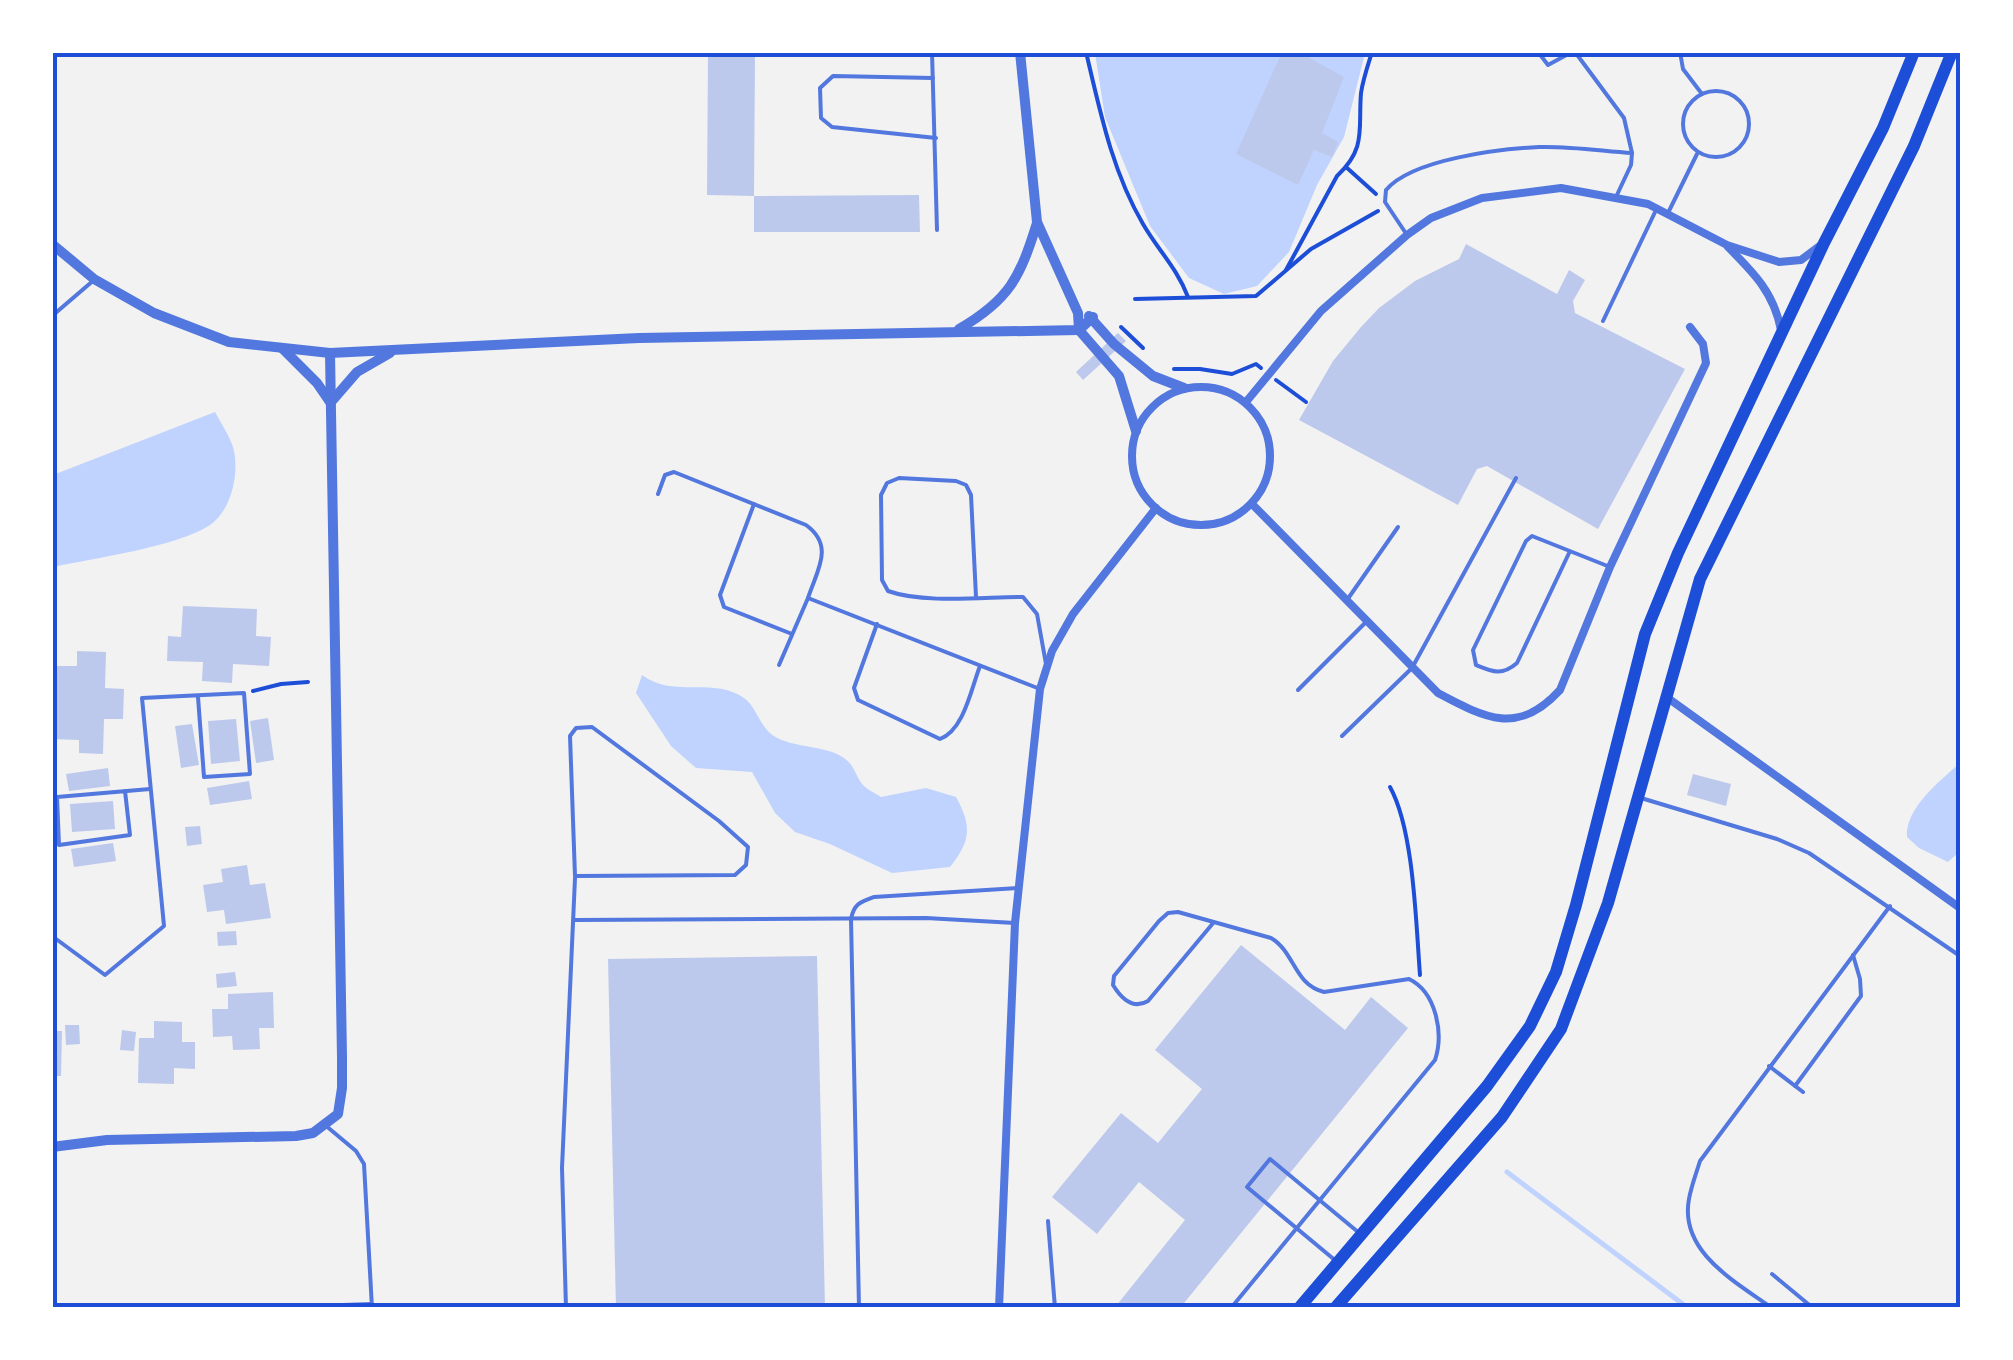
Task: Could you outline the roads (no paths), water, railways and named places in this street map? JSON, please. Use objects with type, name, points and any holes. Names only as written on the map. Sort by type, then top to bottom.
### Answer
[{"type":"main road","points":[[1299,1308],[1487,1086],[1530,1026],[1556,972],[1645,634],[1678,553],[1824,243],[1883,128],[1914,52]]},
{"type":"main road","points":[[1335,1308],[1502,1117],[1561,1029],[1608,903],[1700,579],[1914,146],[1952,52]]},
{"type":"street","points":[[1020,52],[1037,222],[1078,312],[1079,330],[1119,376],[1136,430],[1132,453],[1136,478],[1156,508],[1176,520],[1211,525],[1234,517],[1252,504],[1266,483],[1270,446],[1262,422],[1246,402],[1210,387],[1184,388],[1160,399],[1136,430]]},
{"type":"street","points":[[1246,402],[1321,312],[1407,235],[1431,218],[1482,198],[1561,188],[1616,198],[1668,212],[1726,245],[1779,262],[1801,260],[1824,243]]},
{"type":"street","points":[[958,330],[990,311],[1010,289],[1024,266],[1037,222]]},
{"type":"street","points":[[1726,245],[1762,282],[1776,308],[1782,334]]},
{"type":"street","points":[[54,250],[94,279],[154,313],[229,342],[330,353],[640,338],[1079,330],[1093,317]]},
{"type":"street","points":[[1078,312],[1093,317],[1114,344],[1153,376],[1184,388]]},
{"type":"street","points":[[1252,504],[1438,692],[1496,719],[1528,716],[1547,705],[1560,690],[1610,567],[1706,363],[1703,344],[1690,328]]},
{"type":"street","points":[[282,348],[331,402]]},
{"type":"street","points":[[331,402],[357,372],[395,350]]},
{"type":"street","points":[[52,1147],[107,1140],[296,1136],[313,1132],[338,1114],[342,1088],[330,353]]},
{"type":"street","points":[[999,1308],[1015,923],[1040,688],[1052,651],[1074,614],[1156,508]]},
{"type":"street","points":[[1664,696],[1960,908]]},
{"type":"street","points":[[52,1138],[66,1146]]},
{"type":"lane","points":[[932,52],[938,230]]},
{"type":"lane","points":[[1538,52],[1548,65],[1574,52],[1624,118],[1631,165],[1616,198]]},
{"type":"lane","points":[[1680,52],[1684,69],[1702,94]]},
{"type":"lane","points":[[932,78],[833,76],[820,88],[821,118],[832,127],[936,138]]},
{"type":"lane","points":[[1724,92],[1734,97],[1743,105],[1749,126],[1746,138],[1732,154],[1721,157],[1698,152],[1685,137],[1683,117],[1687,108],[1702,94],[1724,92]]},
{"type":"lane","points":[[1407,235],[1386,204],[1386,190],[1403,175],[1461,157],[1540,147],[1632,153]]},
{"type":"lane","points":[[1668,212],[1698,152]]},
{"type":"lane","points":[[1602,321],[1657,208]]},
{"type":"lane","points":[[52,316],[94,279]]},
{"type":"lane","points":[[658,494],[665,476],[674,472],[806,525],[819,534],[824,548],[808,598],[779,665]]},
{"type":"lane","points":[[976,597],[971,495],[966,486],[956,481],[899,478],[887,483],[880,496],[882,580],[888,592],[902,596],[976,597],[1023,597],[1037,614],[1047,667]]},
{"type":"lane","points":[[1342,736],[1412,668],[1516,478]]},
{"type":"lane","points":[[754,504],[720,602],[792,634]]},
{"type":"lane","points":[[1347,600],[1398,526]]},
{"type":"lane","points":[[1570,552],[1517,663],[1507,672],[1496,673],[1476,665],[1472,650],[1532,536],[1610,567]]},
{"type":"lane","points":[[808,598],[1040,688]]},
{"type":"lane","points":[[1298,690],[1367,622]]},
{"type":"lane","points":[[877,624],[854,688],[858,700],[940,739],[951,735],[957,726],[980,666]]},
{"type":"lane","points":[[52,936],[105,975],[164,926],[142,698],[244,694],[250,774],[204,777],[198,697]]},
{"type":"lane","points":[[566,1308],[562,1168],[576,876],[570,736],[576,728],[592,727],[748,847],[746,864],[735,876],[576,876]]},
{"type":"lane","points":[[125,791],[130,835],[59,844],[57,797],[125,791],[150,789]]},
{"type":"lane","points":[[1637,797],[1809,852],[1960,956]]},
{"type":"lane","points":[[859,1308],[850,919],[858,902],[874,897],[1018,888]]},
{"type":"lane","points":[[1772,1308],[1715,1266],[1694,1236],[1688,1202],[1700,1161],[1890,906]]},
{"type":"lane","points":[[1214,922],[1140,1006],[1132,1004],[1113,985],[1114,976],[1168,913],[1178,912],[1214,922],[1281,944],[1296,972],[1315,990],[1324,992],[1410,979],[1429,994],[1439,1047],[1435,1060],[1231,1308]]},
{"type":"lane","points":[[574,920],[1015,923]]},
{"type":"lane","points":[[1795,1086],[1861,996],[1853,955]]},
{"type":"lane","points":[[1769,1066],[1803,1092]]},
{"type":"lane","points":[[252,1308],[372,1306],[364,1164],[356,1151],[324,1124]]},
{"type":"lane","points":[[1338,1262],[1247,1188],[1270,1160],[1362,1234]]},
{"type":"lane","points":[[1048,1221],[1055,1308]]},
{"type":"lane","points":[[1772,1274],[1813,1308]]},
{"type":"lane","points":[[1426,1308],[1439,1308]]},
{"type":"water","points":[[1095,53],[1365,53],[1344,137],[1317,185],[1289,252],[1257,286],[1224,294],[1189,278],[1150,226],[1105,117]]},
{"type":"water","points":[[215,412],[233,447],[235,467],[229,500],[218,518],[177,540],[53,567],[53,475]]},
{"type":"water","points":[[642,675],[668,686],[720,688],[744,698],[774,736],[839,755],[851,765],[864,786],[881,797],[926,788],[956,797],[967,825],[962,849],[950,867],[892,873],[795,832],[775,813],[752,772],[696,768],[671,746],[636,693]]},
{"type":"water","points":[[1960,763],[1960,851],[1948,862],[1919,848],[1907,837],[1908,826],[1926,795]]},
{"type":"waterway","points":[[1507,1172],[1688,1308]]}]
